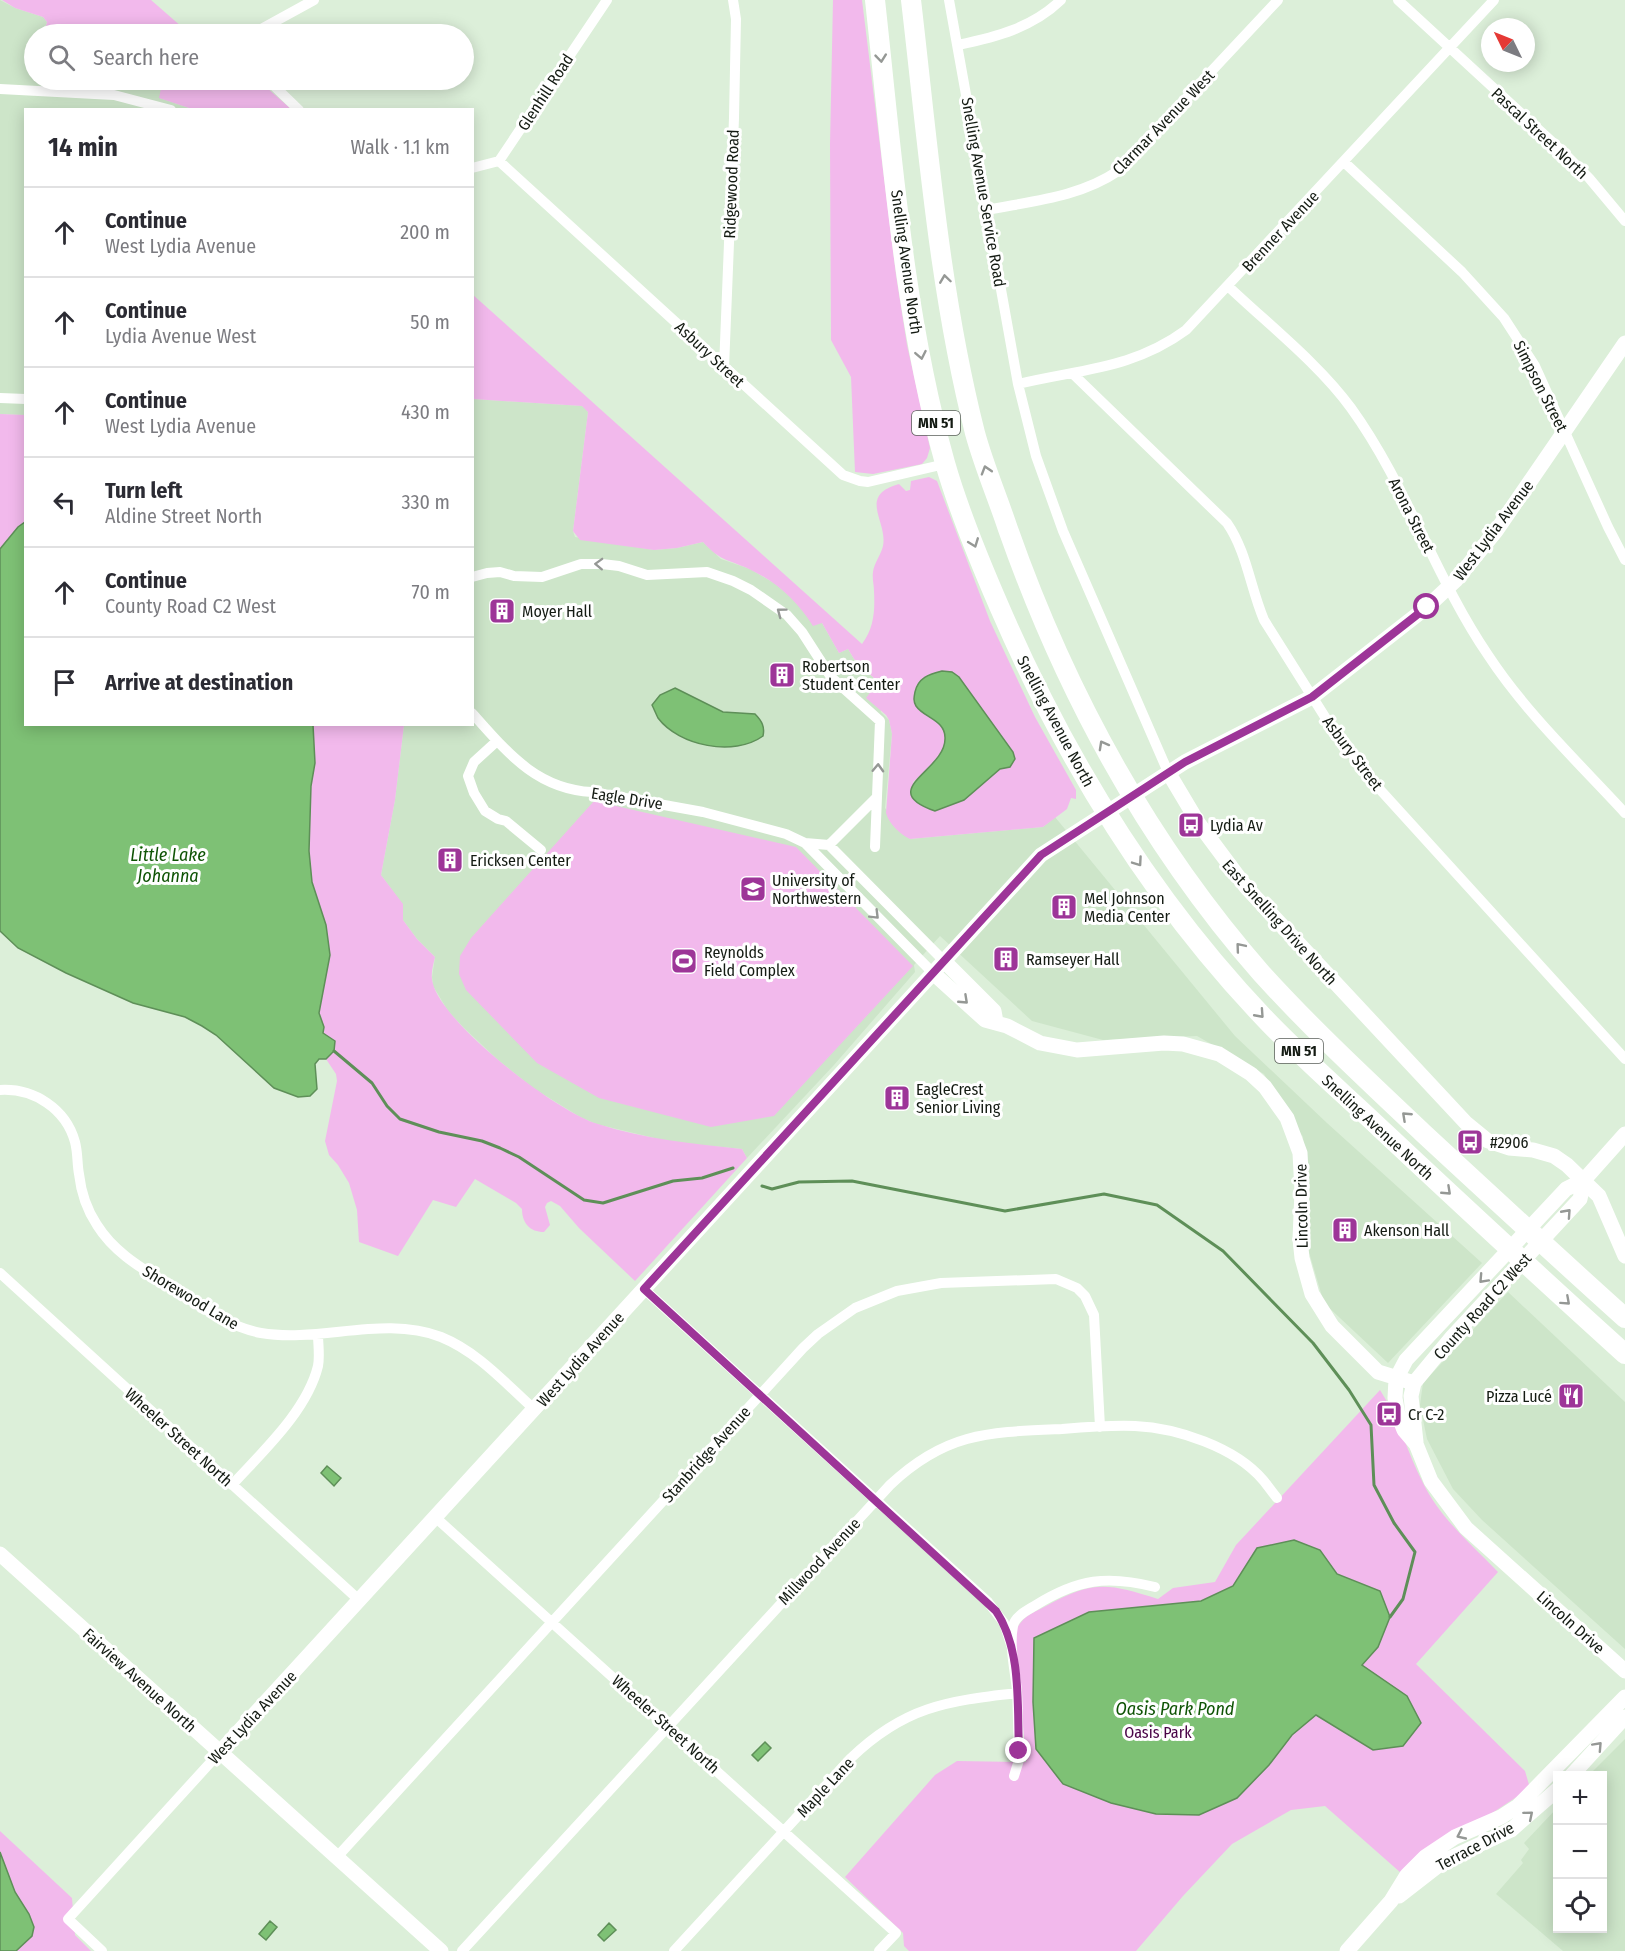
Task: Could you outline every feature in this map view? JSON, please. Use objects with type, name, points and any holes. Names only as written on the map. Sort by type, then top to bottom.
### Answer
[{"type":"highway","name":"Snelling Avenue North","points":[[875,0],[899,211],[912,302],[928,393],[945,464],[1010,631],[1063,738],[1106,813],[1171,907],[1229,979],[1271,1025],[1516,1256],[1625,1354]]},
{"type":"highway","name":"Snelling Avenue North","points":[[911,0],[944,277],[976,436],[988,477],[1048,633],[1078,698],[1132,796],[1204,901],[1269,981],[1341,1056],[1625,1318]]},
{"type":"street","points":[[270,24],[314,0]]},
{"type":"street","name":"Glenhill Road","points":[[499,161],[607,0]]},
{"type":"street","name":"Ridgewood Road","points":[[724,368],[734,118],[736,19],[733,0]]},
{"type":"street","name":"Snelling Avenue Service Road","points":[[948,0],[1018,384]]},
{"type":"street","points":[[958,45],[996,37],[1022,27],[1039,18],[1061,0]]},
{"type":"street","name":"Clarmar Avenue West","points":[[987,210],[1089,188],[1118,171],[1278,0]]},
{"type":"street","name":"Pascal Street North","points":[[1398,0],[1568,158],[1625,221]]},
{"type":"street","name":"Brenner Avenue","points":[[1018,384],[1115,364],[1152,352],[1186,330],[1494,0]]},
{"type":"street","points":[[0,89],[114,94],[164,108]]},
{"type":"street","points":[[278,90],[297,108]]},
{"type":"street","points":[[474,167],[499,161]]},
{"type":"street","name":"Asbury Street","points":[[499,161],[835,469],[852,479],[868,482],[945,464]]},
{"type":"street","name":"Simpson Street","points":[[1344,162],[1462,272],[1491,302],[1519,339],[1535,366],[1608,528],[1625,560]]},
{"type":"street","name":"Arona Street","points":[[1228,286],[1313,365],[1350,406],[1378,451],[1471,629],[1511,688],[1625,813]]},
{"type":"street","name":"West Lydia Avenue","points":[[102,1951],[68,1919],[1041,855],[1168,772],[1312,697],[1410,621],[1449,587],[1496,531],[1625,343]]},
{"type":"street","name":"Asbury Street","points":[[1072,373],[1227,523],[1243,551],[1255,600],[1264,620],[1345,746],[1374,783],[1625,1059]]},
{"type":"street","name":"East Snelling Drive North","points":[[1018,384],[1036,456],[1052,503],[1168,772],[1199,824],[1246,887],[1466,1123],[1488,1141],[1509,1148],[1554,1155],[1584,1180],[1599,1196],[1625,1256]]},
{"type":"street","points":[[0,398],[24,399]]},
{"type":"street","points":[[474,576],[500,573],[542,577],[581,564],[602,564],[619,566],[647,575],[707,572],[734,581],[751,590],[787,615],[802,632],[831,676],[880,721],[875,847]]},
{"type":"street","name":"Eagle Drive","points":[[474,715],[497,741],[536,776],[556,785],[576,791],[702,812],[786,834],[805,843],[933,973]]},
{"type":"street","points":[[497,741],[474,762],[468,776],[474,793],[485,811],[506,821],[541,850]]},
{"type":"street","points":[[877,798],[829,845],[994,1011],[996,1022]]},
{"type":"street","name":"Eagle Drive","points":[[805,843],[829,845]]},
{"type":"street","name":"Lincoln Drive","points":[[933,973],[985,1020],[996,1022],[1041,1043],[1059,1048],[1096,1049],[1164,1043],[1187,1045],[1219,1054],[1251,1074],[1277,1101],[1291,1126],[1300,1153],[1302,1258],[1312,1294],[1332,1326],[1378,1372],[1396,1379],[1395,1398],[1404,1430],[1416,1444],[1431,1481],[1466,1528],[1625,1671]]},
{"type":"street","name":"Shorewood Lane","points":[[0,1090],[29,1093],[43,1099],[63,1117],[75,1142],[82,1191],[88,1209],[106,1239],[120,1252],[212,1314],[242,1328],[279,1335],[403,1329],[440,1337],[474,1355],[534,1409]]},
{"type":"street","name":"County Road C2 West","points":[[1396,1379],[1406,1360],[1535,1236],[1580,1199],[1584,1180],[1625,1134]]},
{"type":"street","name":"County Road C2 West","points":[[1414,1383],[1516,1256]]},
{"type":"street","name":"Wheeler Street North","points":[[0,1273],[359,1600]]},
{"type":"street","name":"Stanbridge Avenue","points":[[337,1857],[760,1395],[818,1334],[846,1313],[874,1298],[897,1290],[941,1283],[1056,1279],[1077,1288],[1085,1296],[1094,1315],[1100,1427]]},
{"type":"street","points":[[644,1289],[988,1602],[1004,1623],[1012,1647]]},
{"type":"street","points":[[232,1485],[301,1404],[318,1365],[318,1334]]},
{"type":"street","points":[[1396,1379],[1414,1383],[1411,1396],[1416,1444]]},
{"type":"street","name":"Millwood Avenue","points":[[462,1951],[876,1500],[906,1469],[940,1448],[978,1435],[1002,1432],[1136,1426],[1160,1429],[1185,1434],[1208,1443],[1250,1469],[1262,1479],[1276,1498]]},
{"type":"street","name":"Wheeler Street North","points":[[435,1517],[896,1933],[879,1951]]},
{"type":"street","name":"Fairview Avenue North","points":[[0,1554],[441,1951]]},
{"type":"street","points":[[1014,1776],[1019,1760],[1017,1694],[1012,1647],[1013,1624],[1017,1617],[1067,1588],[1099,1580],[1116,1579],[1155,1587]]},
{"type":"street","points":[[988,1602],[998,1608],[1014,1612],[1033,1606]]},
{"type":"street","name":"Maple Lane","points":[[674,1951],[851,1758],[883,1730],[899,1720],[941,1704],[1017,1694]]},
{"type":"street","name":"Terrace Drive","points":[[1347,1951],[1391,1901],[1415,1866],[1434,1850],[1455,1837],[1501,1817],[1518,1806],[1625,1697]]},
{"type":"street","points":[[1576,1771],[1625,1717]]},
{"type":"street","name":"Terrace Drive","points":[[1391,1901],[1444,1861],[1510,1830],[1553,1792]]},
{"type":"shaded area","points":[[0,0],[15,8],[43,17],[47,22],[46,24],[24,24],[24,90],[162,90],[160,98],[189,108],[24,108],[24,415],[0,414]]},
{"type":"shaded area","name":"University of Northwestern","points":[[474,399],[582,406],[588,412],[573,531],[575,537],[654,550],[703,542],[721,559],[750,569],[774,583],[795,600],[803,611],[822,623],[839,653],[848,649],[854,659],[878,682],[881,712],[889,720],[892,734],[885,808],[910,839],[1043,827],[1055,817],[1235,1036],[1327,1123],[1482,1263],[1388,1363],[1324,1303],[1308,1249],[1310,1211],[1303,1137],[1264,1074],[1197,1036],[1103,1040],[1032,1021],[940,936],[914,965],[915,972],[834,1065],[747,1158],[742,1149],[671,1142],[596,1124],[580,1117],[533,1088],[498,1060],[448,1011],[433,986],[435,957],[417,939],[403,920],[402,904],[381,875],[395,800],[404,726],[474,726]]},
{"type":"shaded area","points":[[1508,1292],[1625,1402],[1625,1649],[1482,1520],[1453,1489],[1427,1439],[1420,1405],[1423,1383]]},
{"type":"shaded area","points":[[1625,1739],[1625,1951],[1563,1951],[1496,1894],[1523,1863],[1521,1860],[1529,1849],[1524,1843],[1553,1812],[1553,1933],[1607,1933],[1607,1771],[1593,1771]]},
{"type":"green space","points":[[2,0],[151,0],[179,24],[46,24],[43,17],[15,8]]},
{"type":"green space","points":[[833,0],[862,0],[896,275],[907,345],[930,448],[922,464],[873,474],[855,472],[851,377],[831,340],[830,144]]},
{"type":"green space","points":[[161,90],[269,90],[290,108],[189,108],[159,98]]},
{"type":"green space","points":[[474,296],[862,644],[873,619],[873,572],[883,546],[882,527],[877,510],[879,495],[886,489],[899,484],[906,491],[910,490],[911,481],[929,477],[937,481],[990,621],[1035,717],[1076,790],[1076,799],[1071,798],[1067,809],[1043,827],[910,839],[906,837],[892,825],[886,813],[892,734],[886,715],[866,698],[878,682],[854,659],[848,649],[839,653],[822,623],[813,626],[793,601],[778,587],[761,575],[721,557],[703,542],[654,550],[580,540],[573,531],[588,412],[582,406],[474,399]],"holes":[[[942,671],[1003,767],[964,800],[935,811],[913,782],[939,758],[945,739],[939,724],[920,710],[916,704],[914,697],[916,687],[924,678]]]},
{"type":"green space","points":[[0,414],[24,415],[24,523],[0,549]]},
{"type":"green space","points":[[313,726],[404,726],[395,800],[381,875],[403,904],[403,920],[417,939],[435,957],[432,981],[442,1001],[479,1043],[504,1065],[556,1103],[598,1124],[651,1137],[742,1149],[747,1158],[635,1281],[579,1228],[560,1206],[551,1201],[547,1203],[545,1207],[550,1225],[544,1232],[535,1230],[525,1222],[522,1209],[516,1203],[475,1179],[456,1207],[433,1200],[398,1256],[359,1242],[357,1210],[349,1183],[329,1155],[325,1141],[337,1081],[336,1074],[326,1059],[334,1051],[323,1032],[324,1027],[319,1014],[330,955],[326,925],[312,882],[309,851],[311,786],[315,763]]},
{"type":"green space","name":"Reynolds Field Complex","points":[[594,801],[796,847],[913,966],[774,1116],[711,1127],[599,1098],[537,1063],[466,990],[459,974],[460,956],[471,938]]},
{"type":"green space","name":"Oasis Park","points":[[1380,1390],[1430,1496],[1457,1530],[1498,1572],[1416,1664],[1525,1771],[1530,1788],[1401,1873],[1325,1806],[1291,1810],[1232,1844],[1136,1951],[909,1951],[904,1946],[903,1933],[845,1877],[935,1775],[957,1761],[1026,1762],[1015,1632],[1021,1622],[1031,1614],[1062,1598],[1089,1588],[1113,1587],[1158,1599],[1173,1588],[1215,1582],[1236,1545]]},
{"type":"green space","points":[[0,1831],[72,1898],[75,1935],[91,1951],[0,1951]]},
{"type":"water","name":"Little Lake Johanna","points":[[24,523],[24,726],[313,726],[315,763],[311,786],[309,851],[312,882],[326,925],[330,955],[319,1013],[324,1027],[323,1033],[335,1041],[334,1051],[326,1059],[319,1059],[315,1064],[317,1089],[310,1096],[298,1097],[274,1088],[216,1035],[202,1026],[185,1017],[133,1003],[66,973],[18,948],[0,931],[0,549]]},
{"type":"water","points":[[942,671],[952,672],[959,677],[1013,752],[1015,759],[1010,767],[1000,769],[964,800],[935,811],[918,803],[911,795],[912,787],[942,750],[944,733],[938,723],[920,710],[914,699],[916,687],[921,680]]},
{"type":"water","points":[[675,688],[723,712],[755,714],[762,724],[763,736],[737,746],[723,747],[693,742],[679,736],[658,718],[652,705],[660,695]]},
{"type":"water","points":[[327,1466],[341,1478],[334,1486],[321,1473]]},
{"type":"water","name":"Oasis Park Pond","points":[[1294,1540],[1320,1550],[1337,1574],[1380,1591],[1390,1617],[1378,1647],[1362,1665],[1407,1696],[1421,1723],[1403,1746],[1373,1750],[1316,1715],[1292,1735],[1269,1765],[1237,1798],[1199,1815],[1156,1814],[1111,1803],[1063,1784],[1036,1749],[1033,1702],[1034,1638],[1089,1612],[1201,1601],[1233,1586],[1257,1548]]},
{"type":"water","points":[[765,1742],[771,1748],[758,1761],[752,1755]]},
{"type":"water","points":[[0,1852],[15,1892],[29,1914],[34,1927],[32,1936],[16,1951],[0,1951]]},
{"type":"water","points":[[270,1921],[277,1927],[266,1940],[259,1934]]},
{"type":"water","points":[[609,1923],[616,1930],[604,1941],[598,1935]]},
{"type":"waterway","points":[[334,1051],[372,1083],[387,1106],[400,1119],[500,1148],[519,1157],[584,1200],[603,1203],[673,1181],[702,1178],[733,1168]]},
{"type":"waterway","points":[[762,1186],[772,1189],[799,1182],[852,1181],[1005,1211],[1104,1194],[1157,1205],[1223,1251],[1313,1343],[1349,1390],[1371,1425],[1374,1485],[1394,1523],[1415,1552],[1403,1599],[1390,1617]]},
{"type":"place","name":"Moyer Hall","points":[[502,611]]},
{"type":"place","name":"Robertson Student Center","points":[[782,675]]},
{"type":"place","name":"Lydia Av","points":[[1191,825]]},
{"type":"place","name":"Ericksen Center","points":[[450,860]]},
{"type":"place","name":"University of Northwestern","points":[[753,889]]},
{"type":"place","name":"Mel Johnson Media Center","points":[[1064,907]]},
{"type":"place","name":"Ramseyer Hall","points":[[1006,959]]},
{"type":"place","name":"Reynolds Field Complex","points":[[684,961]]},
{"type":"place","name":"EagleCrest Senior Living","points":[[897,1098]]},
{"type":"place","name":"#2906","points":[[1470,1142]]},
{"type":"place","name":"Akenson Hall","points":[[1345,1230]]},
{"type":"place","name":"Pizza Lucé","points":[[1571,1396]]},
{"type":"place","name":"Cr C-2","points":[[1389,1414]]},
{"type":"route","points":[[1019,1751],[1017,1694],[1012,1647],[1004,1623],[996,1611],[644,1289],[1041,855],[1185,762],[1312,697],[1427,607]]}]
